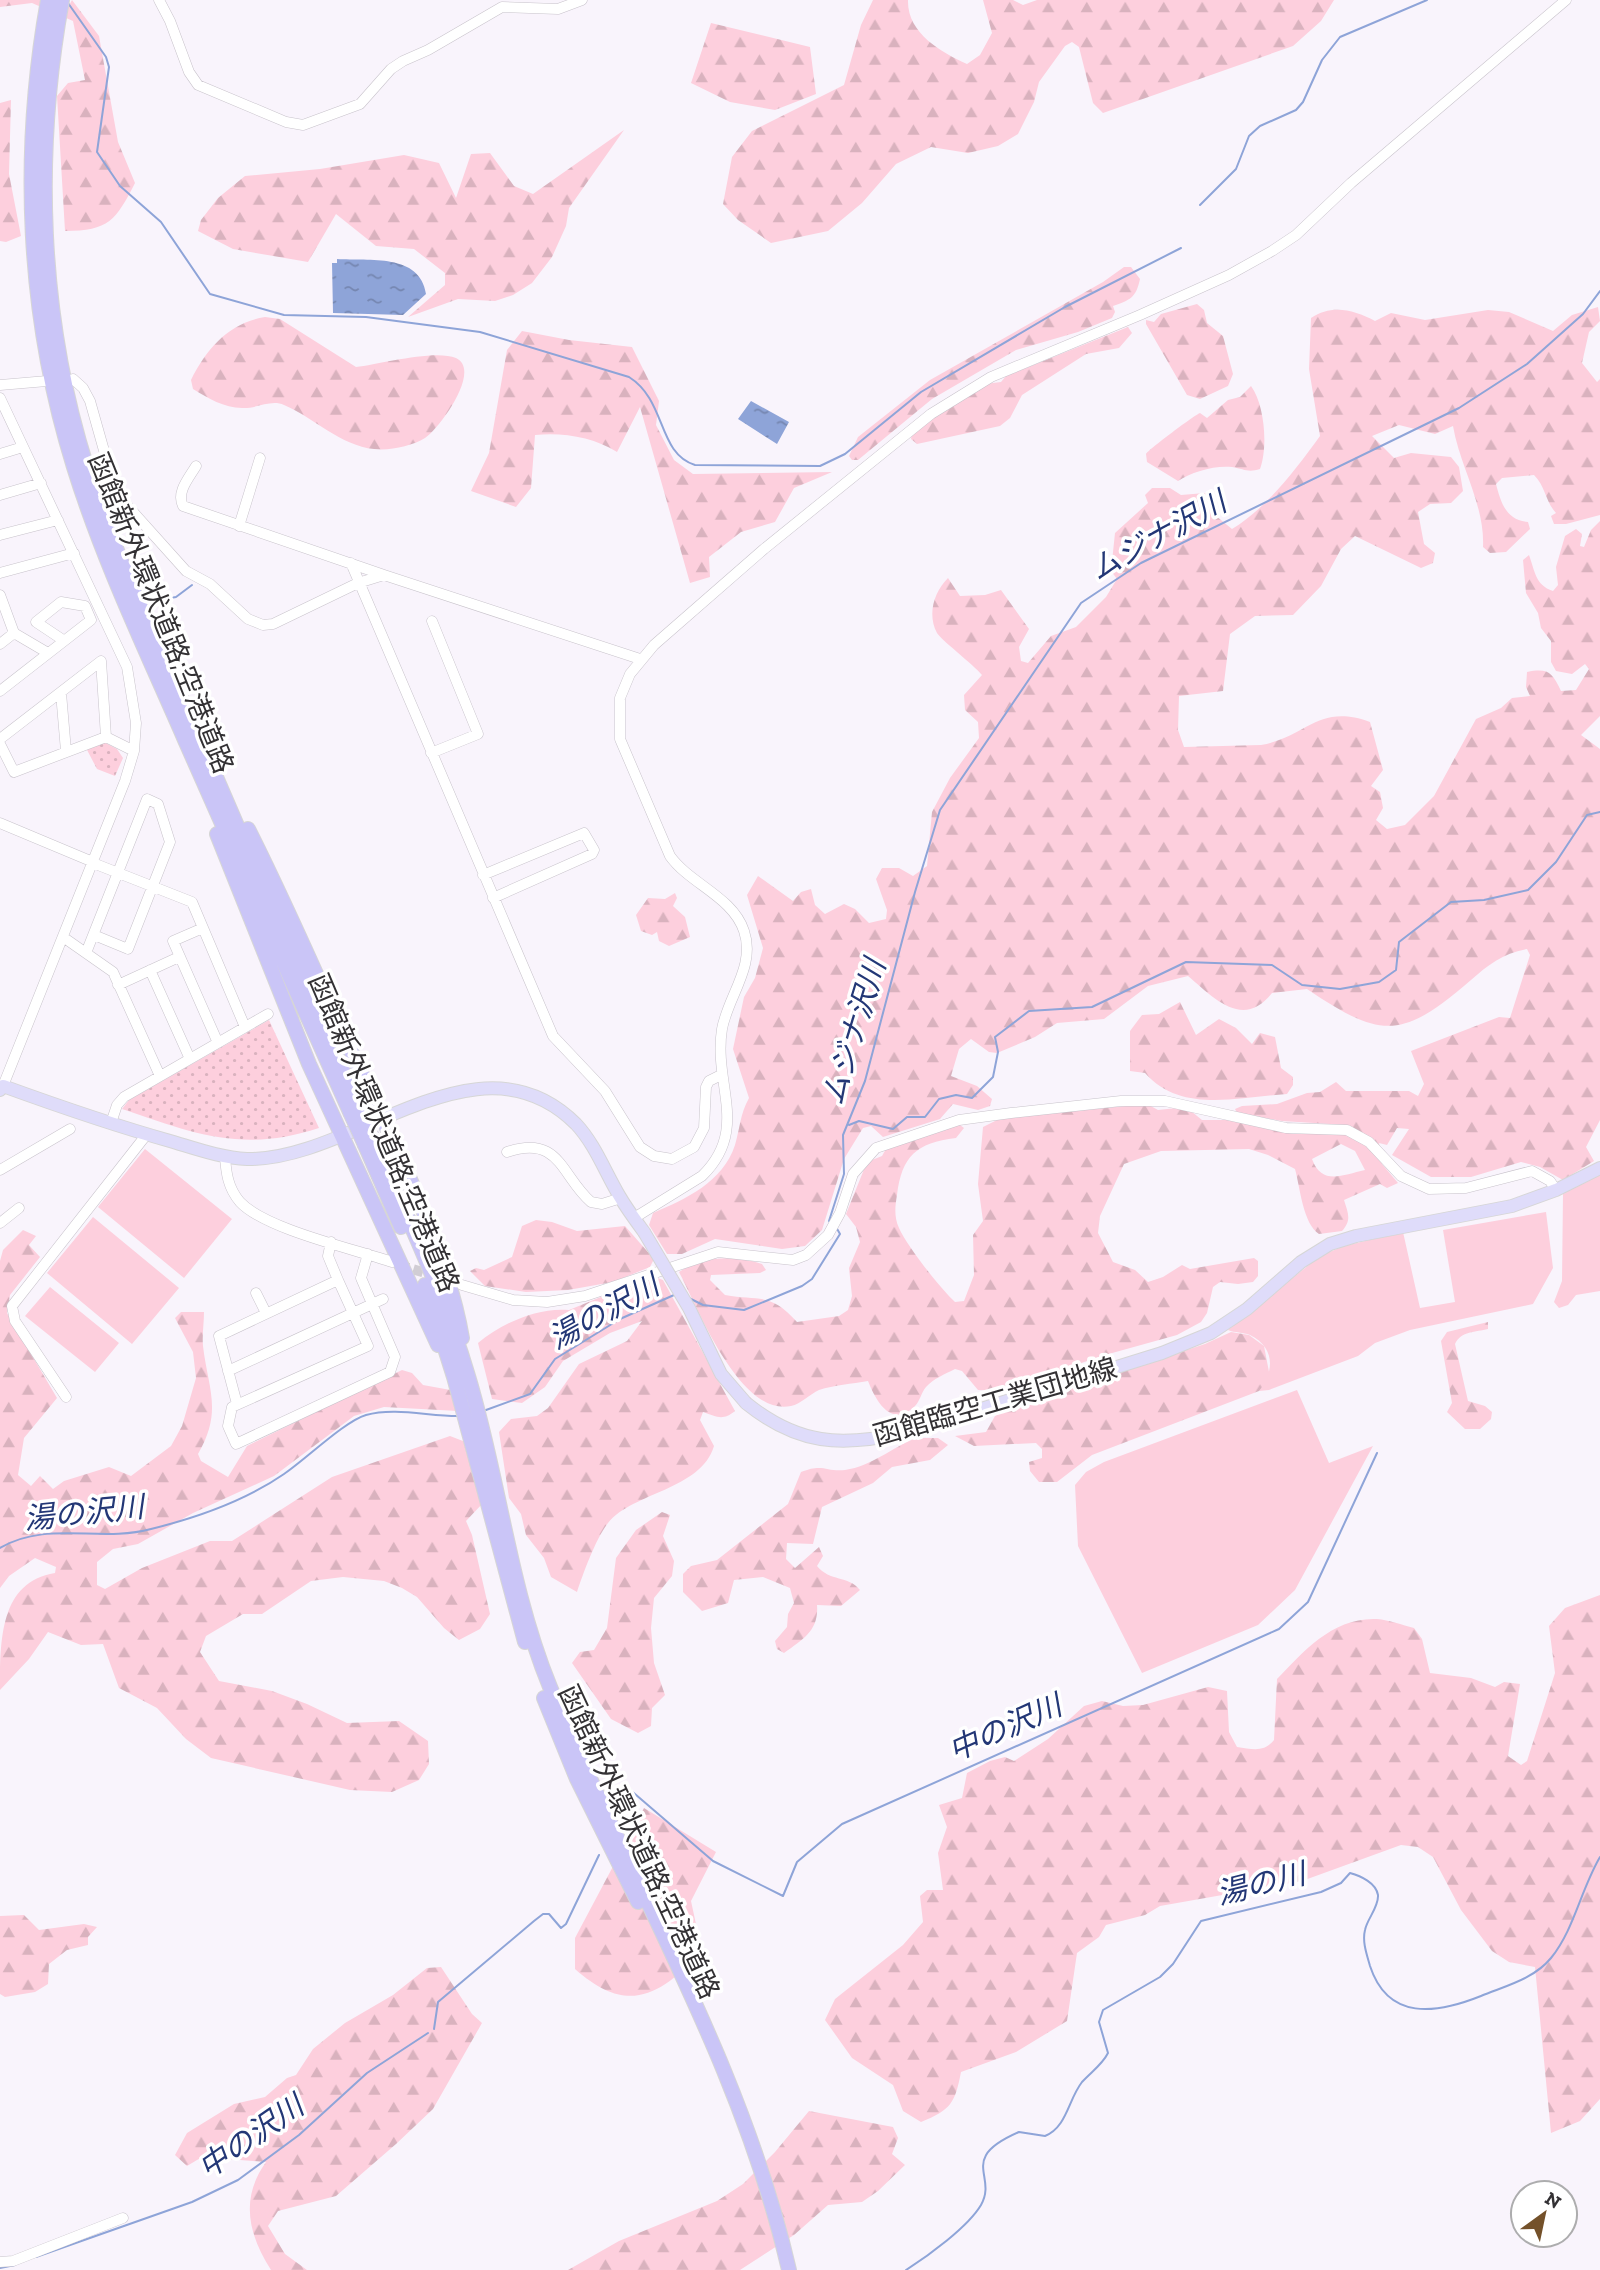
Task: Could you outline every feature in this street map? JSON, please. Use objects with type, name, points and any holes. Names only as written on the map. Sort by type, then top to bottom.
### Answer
[{"type":"highway","name":"函館新外環状道路;空港道路","points":[[48,0],[45,204],[48,262],[61,359],[85,462],[102,511],[369,1142],[454,1352]]},
{"type":"highway","name":"函館新外環状道路;空港道路","points":[[62,0],[49,32],[34,112],[31,203],[35,262],[48,363],[73,466],[90,516],[149,659],[355,1110]]},
{"type":"highway","points":[[149,659],[309,1064],[454,1352],[462,1377]]},
{"type":"highway","points":[[179,693],[279,891],[382,1117],[443,1268],[454,1352],[462,1377]]},
{"type":"highway","name":"函館新外環状道路;空港道路","points":[[462,1377],[494,1505],[548,1684],[734,2092],[764,2172],[789,2270]]},
{"type":"highway","name":"函館新外環状道路;空港道路","points":[[494,1505],[515,1612],[537,1679],[577,1779],[725,2084],[759,2175],[783,2270]]},
{"type":"main road","name":"函館臨空工業団地線","points":[[1,1087],[147,1134],[225,1156],[246,1159],[299,1153],[382,1117],[462,1090],[486,1087],[515,1091],[559,1111],[577,1125],[689,1308],[721,1374],[746,1403],[776,1425],[821,1440],[865,1442],[904,1433],[1162,1353],[1211,1333],[1247,1309],[1301,1262],[1330,1244],[1356,1236],[1487,1212],[1556,1190],[1600,1168]]},
{"type":"street","points":[[159,0],[170,20],[188,72],[198,85],[286,122],[303,125],[360,104],[391,69],[502,7],[558,9],[582,0]]},
{"type":"street","points":[[634,1218],[694,1182],[716,1159],[726,1139],[729,1123],[719,1049],[723,1025],[745,967],[745,934],[732,910],[692,880],[670,856],[626,758],[620,738],[618,708],[624,687],[640,659],[764,549],[954,398],[991,377],[1229,275],[1296,235],[1351,183],[1566,0]]},
{"type":"street","points":[[73,379],[83,388],[90,401],[116,493],[186,571],[210,583],[248,619],[263,625],[273,624],[358,583],[384,575]]},
{"type":"street","points":[[0,386],[47,381]]},
{"type":"street","points":[[0,398],[131,681],[136,723],[134,751],[93,862],[1,1087]]},
{"type":"street","points":[[0,454],[23,447]]},
{"type":"street","points":[[239,526],[260,458]]},
{"type":"street","points":[[196,466],[182,489],[180,500],[183,506],[640,659]]},
{"type":"street","points":[[0,495],[41,484]]},
{"type":"street","points":[[0,536],[58,520]]},
{"type":"street","points":[[0,573],[74,553]]},
{"type":"street","points":[[351,563],[549,1029],[564,1050],[605,1091],[640,1147],[654,1156],[672,1159],[694,1147],[704,1128],[706,1087],[709,1081],[721,1075]]},
{"type":"street","points":[[0,595],[14,634],[48,653]]},
{"type":"street","points":[[0,691],[91,620],[85,606],[61,602],[36,622],[63,640]]},
{"type":"street","points":[[430,753],[478,734],[432,621]]},
{"type":"street","points":[[0,644],[14,634]]},
{"type":"street","points":[[106,737],[101,661],[0,741],[13,772],[106,737],[134,751]]},
{"type":"street","points":[[61,692],[66,751]]},
{"type":"street","points":[[86,953],[147,799],[158,804],[170,842],[153,886],[128,949],[94,935]]},
{"type":"street","points":[[0,824],[192,902],[245,1027]]},
{"type":"street","points":[[483,875],[584,833],[594,849],[592,854],[493,898]]},
{"type":"street","points":[[203,928],[173,941],[218,1043]]},
{"type":"street","points":[[63,937],[113,972],[160,1076]]},
{"type":"street","points":[[118,985],[179,957]]},
{"type":"street","points":[[150,970],[190,1059]]},
{"type":"street","points":[[111,1123],[120,1100],[268,1013]]},
{"type":"street","points":[[462,1285],[523,1302],[567,1300],[718,1252],[793,1259],[818,1246],[834,1225],[857,1167],[866,1156],[885,1143],[971,1117],[1143,1100],[1165,1101],[1286,1128],[1347,1130],[1369,1142],[1401,1176],[1429,1189],[1466,1188],[1532,1171],[1550,1181],[1556,1190]]},
{"type":"street","points":[[0,1170],[70,1129]]},
{"type":"street","points":[[66,1397],[15,1321],[12,1306],[147,1134]]},
{"type":"street","points":[[507,1152],[526,1147],[550,1153],[565,1165],[591,1202],[602,1203],[621,1198]]},
{"type":"street","points":[[225,1156],[228,1183],[246,1208],[273,1223],[392,1262]]},
{"type":"street","points":[[0,1223],[19,1208]]},
{"type":"street","points":[[331,1242],[328,1256],[368,1346],[232,1407],[228,1426],[236,1444],[390,1372],[395,1357],[361,1278],[368,1254]]},
{"type":"street","points":[[237,1404],[219,1336],[338,1280]]},
{"type":"street","points":[[256,1293],[266,1313]]},
{"type":"street","points":[[228,1371],[383,1299]]},
{"type":"street","points":[[0,2262],[13,2261],[123,2218]]},
{"type":"green space","points":[[0,0],[42,0],[67,9],[72,0],[99,36],[118,142],[135,183],[116,214],[101,226],[65,231],[57,96],[68,83],[85,80],[73,21],[32,3],[0,7]]},
{"type":"green space","points":[[873,0],[908,0],[909,12],[919,32],[947,54],[967,64],[980,55],[992,33],[983,0],[1013,0],[1023,5],[1037,0],[1334,0],[1321,21],[1293,46],[1103,113],[1093,103],[1079,47],[1072,42],[1065,46],[1039,82],[1034,102],[1018,134],[998,146],[968,153],[931,147],[896,164],[862,203],[828,231],[771,243],[738,220],[723,204],[732,157],[752,131],[844,85],[861,25]]},
{"type":"green space","points":[[711,23],[810,47],[816,94],[775,110],[730,102],[691,83]]},
{"type":"green space","points":[[11,100],[9,174],[21,236],[6,242],[0,241],[0,103]]},
{"type":"green space","points":[[624,130],[569,208],[566,226],[552,257],[532,283],[513,295],[495,301],[458,299],[408,317],[445,285],[445,273],[414,249],[376,246],[336,214],[308,262],[233,249],[198,231],[201,220],[218,198],[245,176],[320,169],[404,155],[439,163],[456,198],[471,154],[490,153],[514,186],[533,194]]},
{"type":"green space","points":[[1124,267],[1131,267],[1140,279],[1131,297],[1113,306],[1115,312],[1112,318],[1078,332],[1016,350],[932,399],[858,460],[852,460],[849,456],[858,437],[930,380],[1103,282]]},
{"type":"green space","points":[[1197,304],[1204,310],[1207,323],[1223,336],[1233,374],[1228,386],[1200,399],[1187,395],[1146,324],[1146,320],[1154,322],[1161,314]]},
{"type":"green space","points":[[1598,307],[1600,321],[1589,332],[1582,363],[1597,382],[1600,379],[1600,515],[1566,524],[1554,524],[1551,516],[1556,513],[1534,475],[1502,478],[1496,484],[1503,504],[1514,518],[1528,522],[1530,529],[1506,552],[1490,553],[1483,547],[1480,516],[1453,426],[1435,434],[1399,425],[1372,436],[1394,458],[1411,453],[1451,457],[1459,467],[1463,491],[1451,503],[1430,504],[1418,512],[1424,544],[1435,553],[1433,563],[1421,568],[1355,536],[1341,549],[1321,586],[1293,615],[1255,616],[1230,634],[1223,691],[1179,696],[1178,730],[1184,747],[1261,745],[1277,741],[1313,723],[1338,716],[1370,722],[1383,770],[1371,786],[1380,792],[1383,808],[1376,820],[1387,829],[1405,825],[1434,796],[1476,719],[1501,708],[1512,698],[1530,696],[1526,687],[1527,672],[1545,671],[1555,679],[1561,691],[1576,690],[1589,669],[1585,664],[1572,674],[1556,671],[1551,662],[1551,641],[1541,628],[1538,613],[1526,593],[1523,560],[1529,555],[1539,581],[1553,591],[1558,585],[1556,567],[1565,536],[1576,529],[1582,534],[1580,546],[1584,547],[1591,530],[1600,521],[1600,716],[1581,735],[1600,749],[1600,1120],[1586,1147],[1594,1161],[1563,1180],[1540,1167],[1521,1162],[1471,1177],[1431,1177],[1392,1155],[1409,1129],[1397,1128],[1387,1145],[1379,1143],[1382,1164],[1398,1183],[1387,1188],[1380,1184],[1344,1200],[1348,1216],[1345,1227],[1342,1231],[1319,1234],[1306,1214],[1295,1169],[1249,1149],[1161,1151],[1124,1164],[1100,1216],[1098,1233],[1113,1262],[1135,1270],[1148,1282],[1163,1277],[1182,1265],[1190,1269],[1254,1258],[1258,1261],[1258,1276],[1253,1282],[1220,1282],[1213,1287],[1207,1313],[1201,1322],[1177,1335],[1105,1355],[998,1391],[978,1390],[962,1371],[955,1369],[932,1382],[924,1389],[915,1406],[899,1415],[886,1410],[880,1404],[868,1381],[819,1390],[791,1406],[772,1405],[755,1395],[723,1357],[679,1272],[709,1260],[730,1258],[752,1261],[762,1264],[766,1270],[760,1273],[711,1275],[710,1280],[725,1295],[771,1302],[788,1312],[797,1322],[839,1316],[848,1310],[852,1296],[849,1268],[860,1242],[856,1227],[846,1214],[867,1162],[882,1156],[887,1147],[960,1125],[964,1128],[956,1138],[921,1148],[907,1161],[899,1182],[895,1212],[903,1236],[924,1266],[955,1302],[964,1301],[974,1275],[973,1235],[983,1221],[978,1184],[983,1127],[1001,1118],[1147,1104],[1158,1110],[1186,1107],[1202,1120],[1230,1120],[1293,1134],[1309,1134],[1330,1124],[1282,1121],[1237,1113],[1235,1109],[1242,1106],[1277,1104],[1307,1093],[1320,1092],[1336,1082],[1346,1091],[1409,1091],[1418,1096],[1424,1084],[1411,1051],[1499,1017],[1510,1018],[1530,955],[1527,949],[1496,960],[1427,1014],[1391,1026],[1373,1024],[1354,1017],[1307,989],[1272,993],[1261,1004],[1240,1010],[1218,1001],[1188,976],[1148,986],[1104,1019],[1057,1023],[1035,1037],[997,1053],[989,1052],[971,1039],[959,1049],[951,1076],[977,1086],[992,1099],[990,1106],[978,1110],[953,1104],[940,1119],[883,1137],[871,1126],[863,1128],[844,1159],[822,1230],[805,1246],[782,1249],[715,1239],[682,1254],[667,1254],[649,1225],[653,1213],[678,1202],[712,1179],[722,1169],[735,1145],[749,1098],[733,1049],[744,997],[755,978],[763,948],[747,895],[758,876],[793,901],[801,892],[811,889],[815,905],[825,914],[844,904],[855,909],[869,923],[886,919],[887,910],[876,879],[882,868],[899,868],[913,876],[927,866],[932,812],[950,778],[979,738],[978,722],[965,710],[964,695],[982,675],[939,636],[934,626],[933,604],[948,578],[960,596],[985,595],[1001,590],[1029,629],[1019,647],[1021,661],[1028,663],[1051,636],[1076,627],[1106,597],[1117,579],[1111,571],[1115,533],[1148,503],[1145,495],[1152,488],[1170,488],[1181,495],[1211,495],[1216,516],[1232,529],[1269,499],[1291,474],[1320,436],[1309,369],[1311,318],[1327,311],[1343,310],[1375,321],[1391,313],[1425,320],[1488,310],[1509,312],[1553,331],[1572,315]],"holes":[[[1341,1144],[1355,1151],[1365,1170],[1341,1176],[1321,1173],[1312,1159]]]},
{"type":"green space","points":[[265,317],[280,319],[356,367],[421,356],[456,358],[463,364],[462,386],[440,423],[425,438],[387,449],[350,443],[279,403],[235,408],[216,402],[193,389],[191,380],[197,368],[220,339],[241,325]]},
{"type":"green space","points":[[1128,327],[1132,333],[1119,348],[1086,354],[1022,395],[1010,418],[1000,426],[917,444],[911,439],[912,432],[985,384],[1001,382],[1006,376]]},
{"type":"green space","points":[[522,331],[569,340],[632,347],[659,401],[656,425],[674,460],[693,474],[832,472],[794,488],[775,522],[741,532],[709,557],[710,577],[690,583],[640,407],[617,452],[578,437],[535,435],[531,488],[516,507],[471,491],[489,453],[507,350]]},
{"type":"green space","points":[[1251,386],[1256,394],[1264,427],[1264,450],[1260,469],[1249,471],[1232,467],[1211,468],[1178,481],[1147,462],[1146,454],[1182,425],[1200,413],[1207,418],[1228,400],[1240,397]]},
{"type":"green space","points":[[102,741],[117,749],[123,758],[115,776],[97,769],[86,748]]},
{"type":"green space","points":[[675,893],[677,898],[673,906],[685,917],[690,937],[669,946],[659,941],[657,932],[652,935],[641,931],[636,915],[648,898],[665,899]]},
{"type":"green space","points":[[1180,1002],[1196,1035],[1219,1019],[1236,1028],[1252,1044],[1260,1033],[1275,1037],[1281,1068],[1293,1077],[1293,1085],[1287,1094],[1211,1100],[1193,1098],[1175,1094],[1159,1086],[1145,1073],[1130,1071],[1130,1031],[1142,1015],[1159,1014]]},
{"type":"green space","points":[[269,1020],[319,1128],[292,1135],[243,1140],[196,1133],[122,1109],[129,1100]]},
{"type":"green space","points":[[145,1149],[232,1219],[184,1278],[98,1207]]},
{"type":"green space","points":[[1600,1173],[1600,1291],[1576,1295],[1568,1305],[1559,1308],[1554,1302],[1562,1281],[1563,1194]]},
{"type":"green space","points":[[1546,1212],[1553,1268],[1533,1304],[1410,1330],[1375,1343],[1358,1356],[1269,1390],[1259,1391],[1270,1368],[1268,1353],[1258,1340],[1250,1335],[1228,1330],[1320,1256],[1344,1246],[1403,1232],[1420,1308],[1455,1302],[1443,1230]]},
{"type":"green space","points":[[93,1217],[179,1288],[132,1344],[47,1273]]},
{"type":"green space","points":[[536,1220],[552,1222],[577,1231],[625,1226],[654,1259],[650,1267],[613,1282],[568,1290],[526,1292],[485,1286],[470,1271],[476,1268],[484,1270],[512,1257],[522,1226]]},
{"type":"green space","points":[[23,1230],[36,1236],[29,1245],[40,1257],[10,1295],[7,1313],[57,1398],[24,1438],[18,1475],[31,1486],[40,1476],[53,1489],[64,1481],[109,1467],[131,1476],[171,1446],[182,1426],[196,1378],[193,1352],[175,1318],[181,1312],[204,1312],[203,1346],[212,1412],[206,1439],[198,1454],[201,1461],[228,1477],[247,1446],[402,1370],[412,1373],[423,1385],[456,1391],[458,1411],[384,1407],[354,1416],[274,1476],[193,1513],[138,1544],[113,1549],[97,1562],[97,1585],[105,1589],[142,1568],[210,1541],[232,1541],[332,1477],[450,1436],[468,1443],[483,1503],[466,1521],[472,1535],[490,1614],[480,1629],[459,1640],[444,1628],[417,1597],[402,1588],[384,1581],[343,1577],[311,1581],[262,1614],[243,1614],[206,1636],[200,1652],[219,1681],[272,1691],[347,1723],[399,1721],[428,1741],[429,1764],[419,1780],[392,1792],[350,1790],[211,1758],[186,1739],[157,1708],[119,1688],[103,1644],[81,1645],[48,1632],[29,1659],[0,1690],[3,1633],[13,1601],[23,1588],[37,1579],[55,1573],[56,1567],[35,1558],[9,1576],[0,1588],[0,1261],[3,1250]]},
{"type":"green space","points":[[652,1276],[663,1280],[735,1411],[723,1417],[703,1412],[700,1420],[714,1446],[707,1461],[681,1482],[633,1504],[608,1523],[594,1547],[577,1592],[551,1577],[544,1558],[526,1535],[521,1514],[509,1498],[499,1432],[511,1419],[537,1416],[548,1408],[579,1364],[627,1341],[642,1321],[610,1333],[563,1361],[545,1387],[522,1403],[492,1399],[478,1343],[521,1318],[545,1311],[569,1310]]},
{"type":"green space","points":[[50,1287],[119,1343],[95,1372],[25,1316]]},
{"type":"green space","points":[[1488,1322],[1488,1329],[1465,1334],[1455,1344],[1468,1401],[1485,1406],[1492,1412],[1491,1419],[1480,1429],[1465,1429],[1447,1412],[1452,1403],[1441,1341],[1447,1332]]},
{"type":"green space","points":[[1231,1332],[1249,1335],[1264,1346],[1270,1377],[1259,1391],[1092,1455],[1057,1482],[1039,1482],[1030,1471],[1029,1462],[1042,1458],[1042,1449],[1036,1443],[974,1446],[955,1436],[986,1432],[995,1416],[1002,1411],[1205,1344]]},
{"type":"green space","points":[[1297,1390],[1329,1463],[1373,1446],[1295,1590],[1258,1625],[1142,1673],[1078,1546],[1075,1485],[1086,1472],[1104,1462]]},
{"type":"green space","points":[[916,1438],[938,1438],[948,1445],[930,1460],[892,1467],[873,1483],[822,1507],[813,1544],[787,1543],[786,1559],[795,1568],[819,1547],[823,1556],[817,1566],[828,1574],[850,1582],[860,1590],[841,1606],[817,1605],[816,1621],[809,1633],[784,1653],[777,1649],[775,1641],[787,1627],[788,1614],[794,1603],[790,1588],[763,1577],[734,1580],[728,1603],[702,1611],[683,1592],[683,1574],[691,1566],[717,1560],[788,1504],[801,1472],[814,1468],[855,1468]]},
{"type":"green space","points":[[662,1512],[670,1515],[663,1536],[674,1561],[672,1576],[654,1598],[651,1628],[654,1663],[665,1695],[652,1708],[651,1726],[638,1733],[611,1719],[572,1663],[580,1652],[594,1650],[607,1628],[616,1558],[636,1530]]},
{"type":"green space","points":[[1600,1595],[1600,2099],[1580,2121],[1551,2133],[1535,1967],[1509,1962],[1492,1951],[1461,1910],[1433,1857],[1418,1847],[1401,1845],[1302,1881],[1160,1906],[1145,1915],[1106,1925],[1099,1937],[1077,1953],[1067,2021],[1016,2052],[961,2072],[950,2104],[921,2122],[903,2111],[893,2085],[852,2058],[825,2020],[835,1999],[903,1945],[923,1922],[920,1896],[927,1890],[943,1890],[938,1853],[947,1827],[939,1805],[962,1798],[967,1773],[990,1761],[1005,1757],[1014,1761],[1048,1739],[1084,1706],[1102,1701],[1123,1706],[1143,1705],[1208,1687],[1227,1691],[1229,1732],[1237,1747],[1266,1747],[1274,1740],[1277,1679],[1309,1647],[1333,1630],[1361,1620],[1377,1619],[1414,1628],[1422,1639],[1430,1673],[1471,1678],[1495,1687],[1504,1682],[1520,1684],[1508,1756],[1521,1765],[1527,1761],[1555,1673],[1549,1626],[1565,1608]]},
{"type":"green space","points":[[644,1808],[716,1852],[691,1901],[702,1952],[686,1968],[656,1989],[642,1995],[626,1996],[594,1983],[575,1969],[575,1938]]},
{"type":"green space","points":[[24,1915],[39,1930],[84,1924],[97,1927],[88,1937],[88,1945],[67,1950],[49,1964],[48,1984],[35,1992],[5,1997],[0,1994],[0,1916]]},
{"type":"green space","points":[[441,1967],[472,2014],[482,2023],[433,2109],[396,2144],[336,2196],[278,2211],[268,2226],[285,2254],[307,2270],[271,2270],[257,2243],[250,2216],[253,2189],[266,2162],[202,2157],[187,2166],[175,2155],[187,2133],[234,2104],[265,2097],[287,2078],[296,2075],[313,2049],[345,2023],[393,1995],[427,1968]]},
{"type":"green space","points":[[809,2111],[893,2127],[898,2138],[892,2154],[905,2165],[862,2202],[828,2205],[794,2235],[740,2270],[568,2270],[619,2241],[717,2201],[743,2184],[775,2152]]},
{"type":"water","points":[[337,259],[378,260],[404,265],[422,281],[426,294],[403,315],[333,313],[332,263],[337,263]]},
{"type":"water","points":[[751,401],[789,422],[777,444],[738,419]]},
{"type":"waterway","points":[[1200,205],[1236,169],[1249,136],[1260,126],[1296,110],[1303,102],[1322,60],[1340,37],[1427,0]]},
{"type":"waterway","points":[[68,3],[106,57],[109,67],[97,152],[120,186],[161,222],[210,294],[284,315],[366,317],[480,332],[629,377],[650,399],[674,450],[695,465],[820,466],[845,454],[921,392],[1065,307],[1181,248]]},
{"type":"waterway","name":"ムジナ沢川","points":[[829,1221],[844,1174],[843,1135],[865,1081],[915,892],[940,810],[1081,603],[1141,563],[1459,408],[1527,364],[1583,314],[1600,291]]},
{"type":"waterway","points":[[149,602],[176,597],[192,585]]},
{"type":"waterway","name":"湯の沢川","points":[[849,1125],[859,1121],[893,1129],[907,1117],[925,1117],[939,1099],[956,1095],[972,1098],[993,1077],[998,1052],[995,1037],[1029,1011],[1092,1007],[1186,962],[1272,965],[1302,985],[1340,989],[1379,982],[1396,970],[1399,942],[1451,902],[1484,900],[1528,890],[1556,862],[1587,815],[1600,812]]},
{"type":"waterway","name":"湯の沢川","points":[[689,1298],[703,1305],[744,1310],[802,1286],[812,1279],[840,1234],[836,1227]]},
{"type":"waterway","name":"湯の沢川","points":[[486,1410],[530,1394],[555,1359],[620,1319],[674,1295]]},
{"type":"waterway","name":"湯の沢川","points":[[0,1548],[36,1535],[132,1533],[203,1514],[269,1484],[347,1425],[366,1415],[399,1412],[457,1416]]},
{"type":"waterway","name":"中の沢川","points":[[616,1802],[618,1795],[628,1788],[713,1861],[783,1896],[797,1862],[842,1824],[1279,1629],[1308,1602],[1377,1453]]},
{"type":"waterway","name":"中の沢川","points":[[434,2029],[438,2002],[534,1921],[543,1914],[549,1914],[561,1928],[566,1924],[599,1855]]},
{"type":"waterway","name":"湯の川","points":[[906,2270],[957,2232],[975,2214],[985,2194],[983,2167],[989,2151],[1019,2132],[1045,2136],[1058,2126],[1077,2089],[1108,2053],[1099,2022],[1103,2010],[1160,1977],[1173,1964],[1201,1921],[1321,1892],[1341,1883],[1350,1873],[1354,1874],[1371,1884],[1378,1895],[1364,1935],[1370,1966],[1378,1984],[1401,2004],[1415,2008],[1447,2007],[1519,1981],[1544,1965],[1566,1935],[1600,1857]]},
{"type":"waterway","name":"中の沢川","points":[[36,2257],[192,2202],[238,2180],[299,2135],[367,2073],[428,2033]]},
{"type":"waterway","name":"中の沢川","points":[[0,2268],[15,2265]]},
{"type":"tunnel","points":[[399,1265],[435,1276]]}]
